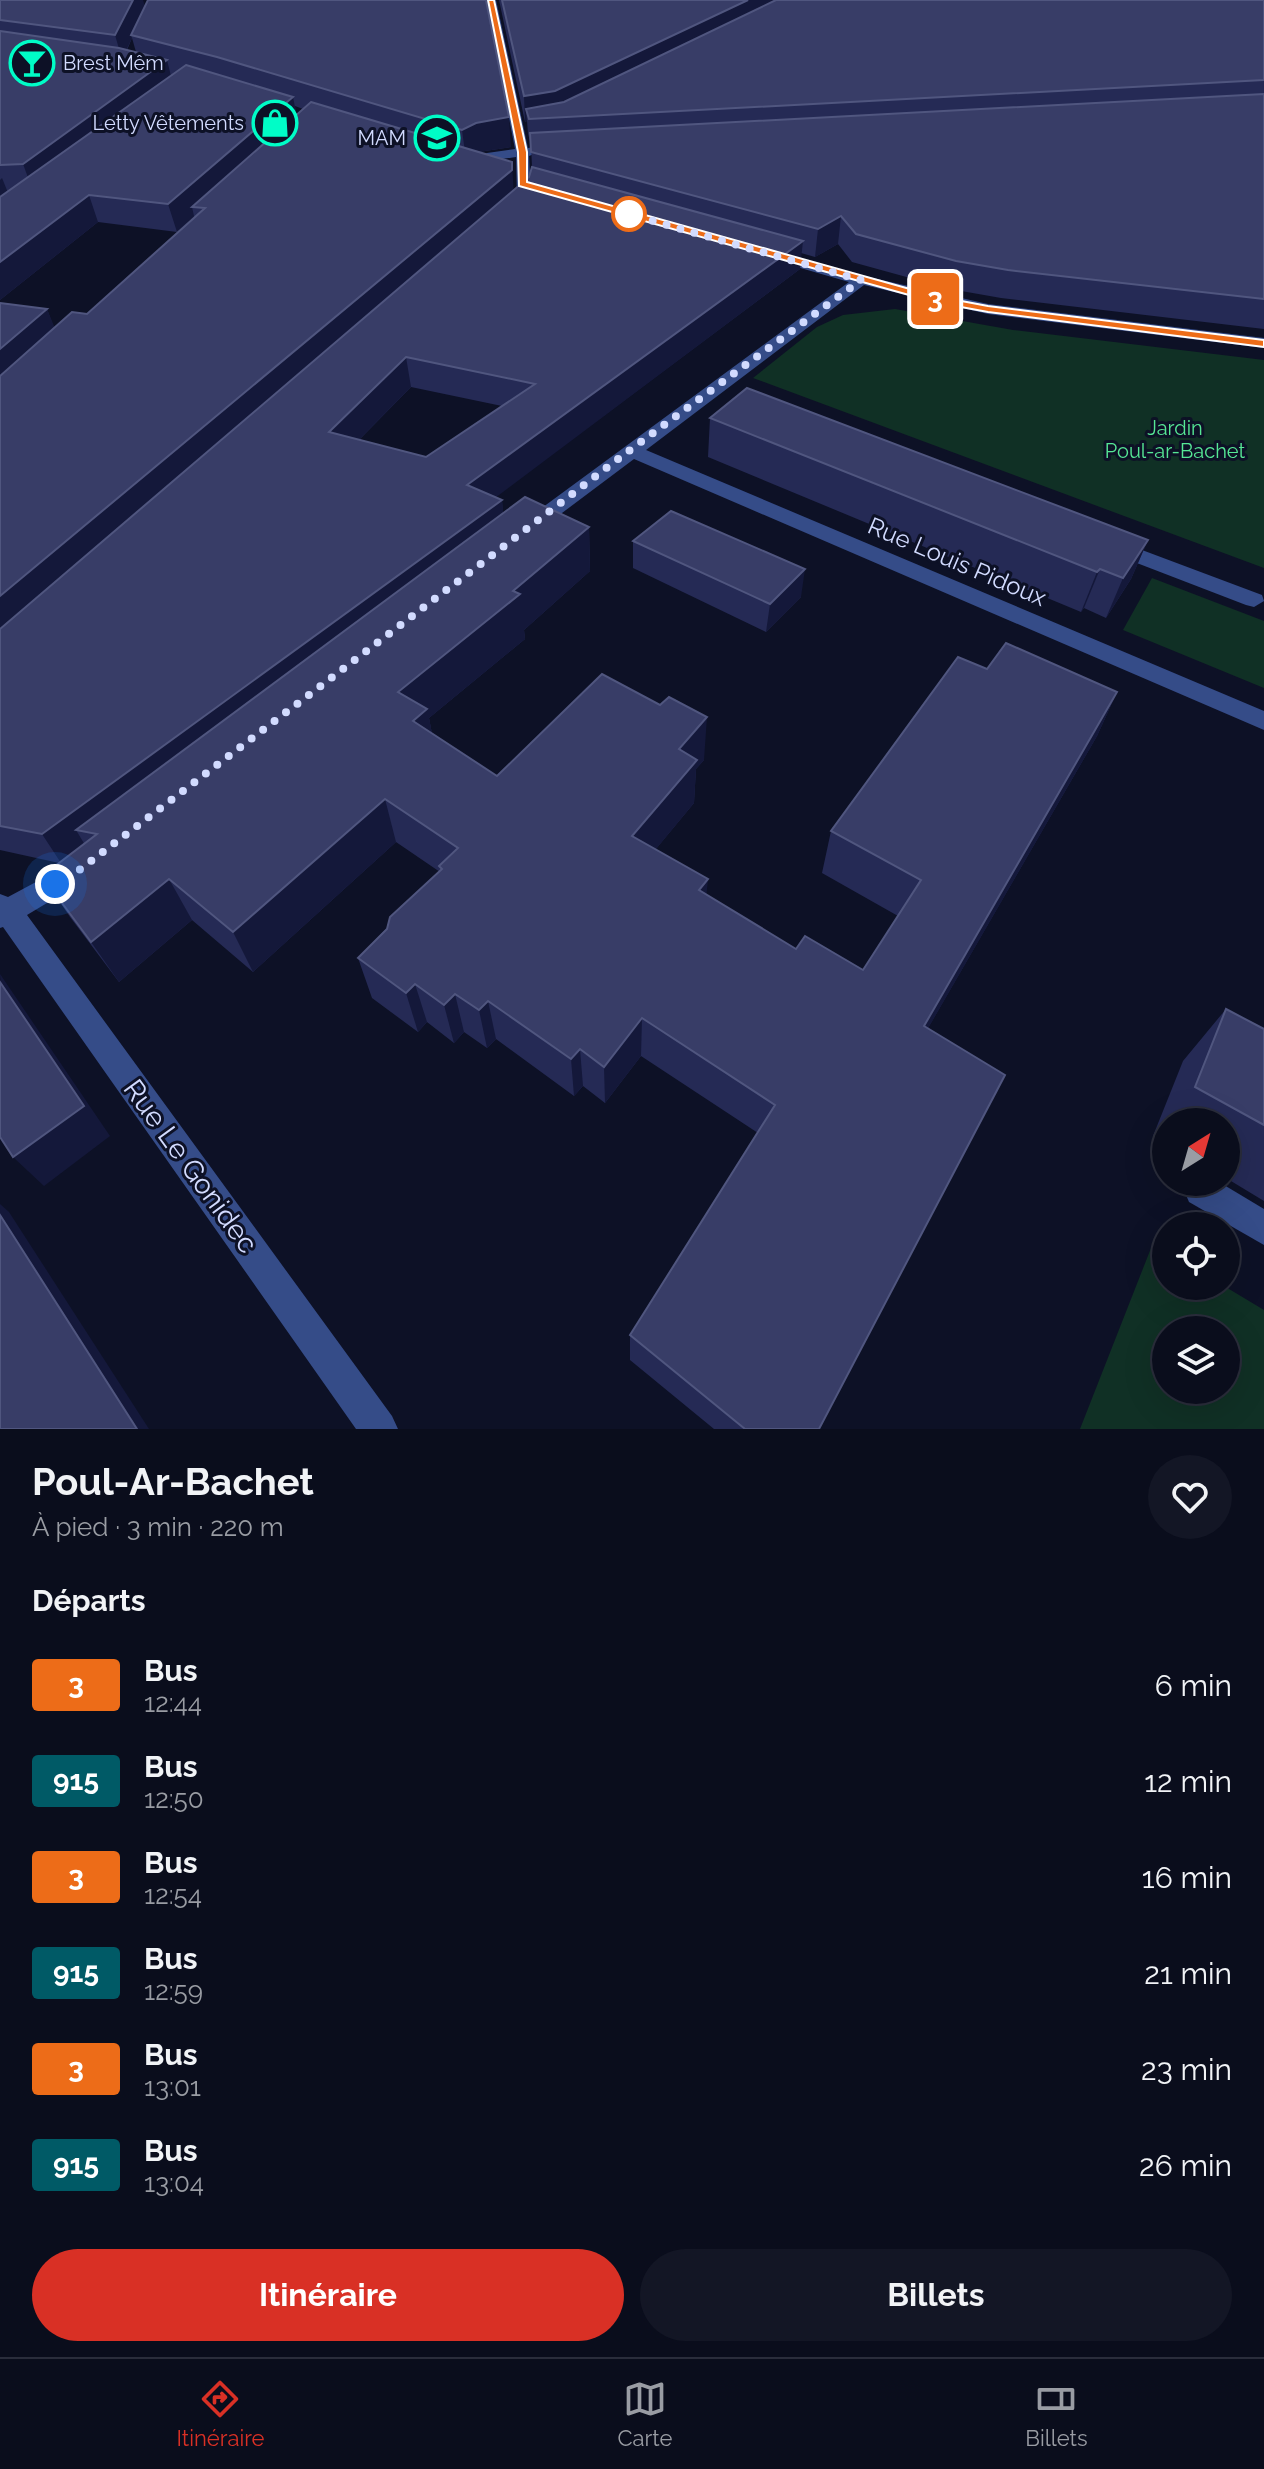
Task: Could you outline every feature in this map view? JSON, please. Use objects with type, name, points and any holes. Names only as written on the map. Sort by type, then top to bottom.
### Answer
[{"type":"street","points":[[487,2],[522,152],[516,182],[524,199],[500,220]]},
{"type":"street","points":[[516,130],[537,126]]},
{"type":"street","points":[[516,182],[462,167],[484,158],[547,151]]},
{"type":"street","points":[[756,250],[861,280],[988,309],[1264,343]]},
{"type":"street","points":[[504,546],[861,280]]},
{"type":"street","points":[[708,393],[737,404]]},
{"type":"street","name":"Rue Louis Pidoux","points":[[630,450],[1264,721]]},
{"type":"street","points":[[1091,538],[1254,600]]},
{"type":"street","points":[[3,911],[91,861]]},
{"type":"street","name":"Rue Le Gonidec","points":[[3,911],[379,1429]]},
{"type":"street","points":[[1211,1196],[1264,1228]]},
{"type":"green space","name":"Jardin Poul-ar-Bachet","points":[[895,309],[1013,330],[1264,360],[1264,568],[753,378],[817,327],[843,315]]},
{"type":"green space","points":[[1152,578],[1264,621],[1264,688],[1123,630]]},
{"type":"green space","points":[[1152,1246],[1152,1300],[1240,1300],[1240,1296],[1264,1310],[1264,1429],[1080,1429]]},
{"type":"building","points":[[0,0],[133,0],[115,35],[0,20]]},
{"type":"building","points":[[148,0],[486,0],[509,117],[476,123],[462,130],[217,57],[131,35]]},
{"type":"building","points":[[502,0],[748,0],[555,91],[524,96]]},
{"type":"building","points":[[776,0],[1264,0],[1264,80],[529,119],[526,109],[564,102]]},
{"type":"building","points":[[0,31],[119,48],[167,60],[23,164],[0,165]]},
{"type":"building","points":[[186,65],[293,97],[168,204],[89,195],[0,262],[0,197]]},
{"type":"building","points":[[1264,94],[1264,299],[1008,270],[956,261],[856,234],[841,216],[818,229],[531,152],[530,133]]},
{"type":"building","points":[[311,102],[512,162],[512,170],[0,596],[0,376],[72,312],[87,314],[205,208],[192,207]]},
{"type":"building","points":[[532,167],[803,241],[467,485],[502,500],[42,834],[0,826],[0,629],[529,177]],"holes":[[[406,357],[535,384],[426,457],[329,432]]]},
{"type":"building","points":[[0,303],[47,309],[0,349]]},
{"type":"building","points":[[747,388],[1148,540],[1123,578],[1100,569],[1097,572],[710,418]]},
{"type":"building","points":[[525,497],[589,527],[513,591],[520,594],[398,692],[427,709],[413,721],[497,776],[602,674],[660,705],[669,697],[707,717],[679,749],[697,760],[632,836],[708,879],[699,890],[796,949],[805,936],[863,970],[921,880],[831,831],[958,657],[987,669],[1006,643],[1117,692],[924,1026],[1005,1075],[819,1429],[745,1429],[630,1335],[775,1105],[642,1018],[604,1067],[580,1049],[571,1059],[488,1001],[479,1010],[455,994],[444,1005],[415,984],[406,993],[358,958],[387,929],[390,917],[442,869],[439,866],[458,848],[385,799],[233,932],[169,879],[91,942],[42,876],[97,834],[76,830]]},
{"type":"building","points":[[671,511],[805,569],[770,604],[633,541]]},
{"type":"building","points":[[0,982],[84,1106],[13,1157],[0,1137]]},
{"type":"building","points":[[1226,1009],[1264,1029],[1264,1125],[1240,1112],[1240,1108],[1233,1108],[1195,1087]]},
{"type":"building","points":[[0,1215],[137,1429],[0,1429]]},
{"type":"bus line","name":"3","points":[[491,0],[522,152],[523,184],[934,298],[988,309],[1264,343]]},
{"type":"place","name":"Brest Mêm","points":[[32,63]]},
{"type":"place","name":"Letty Vêtements","points":[[275,123]]},
{"type":"place","name":"MAM","points":[[437,138]]},
{"type":"route","points":[[55,884],[78,871],[630,450],[861,280],[618,211],[629,214]]}]
